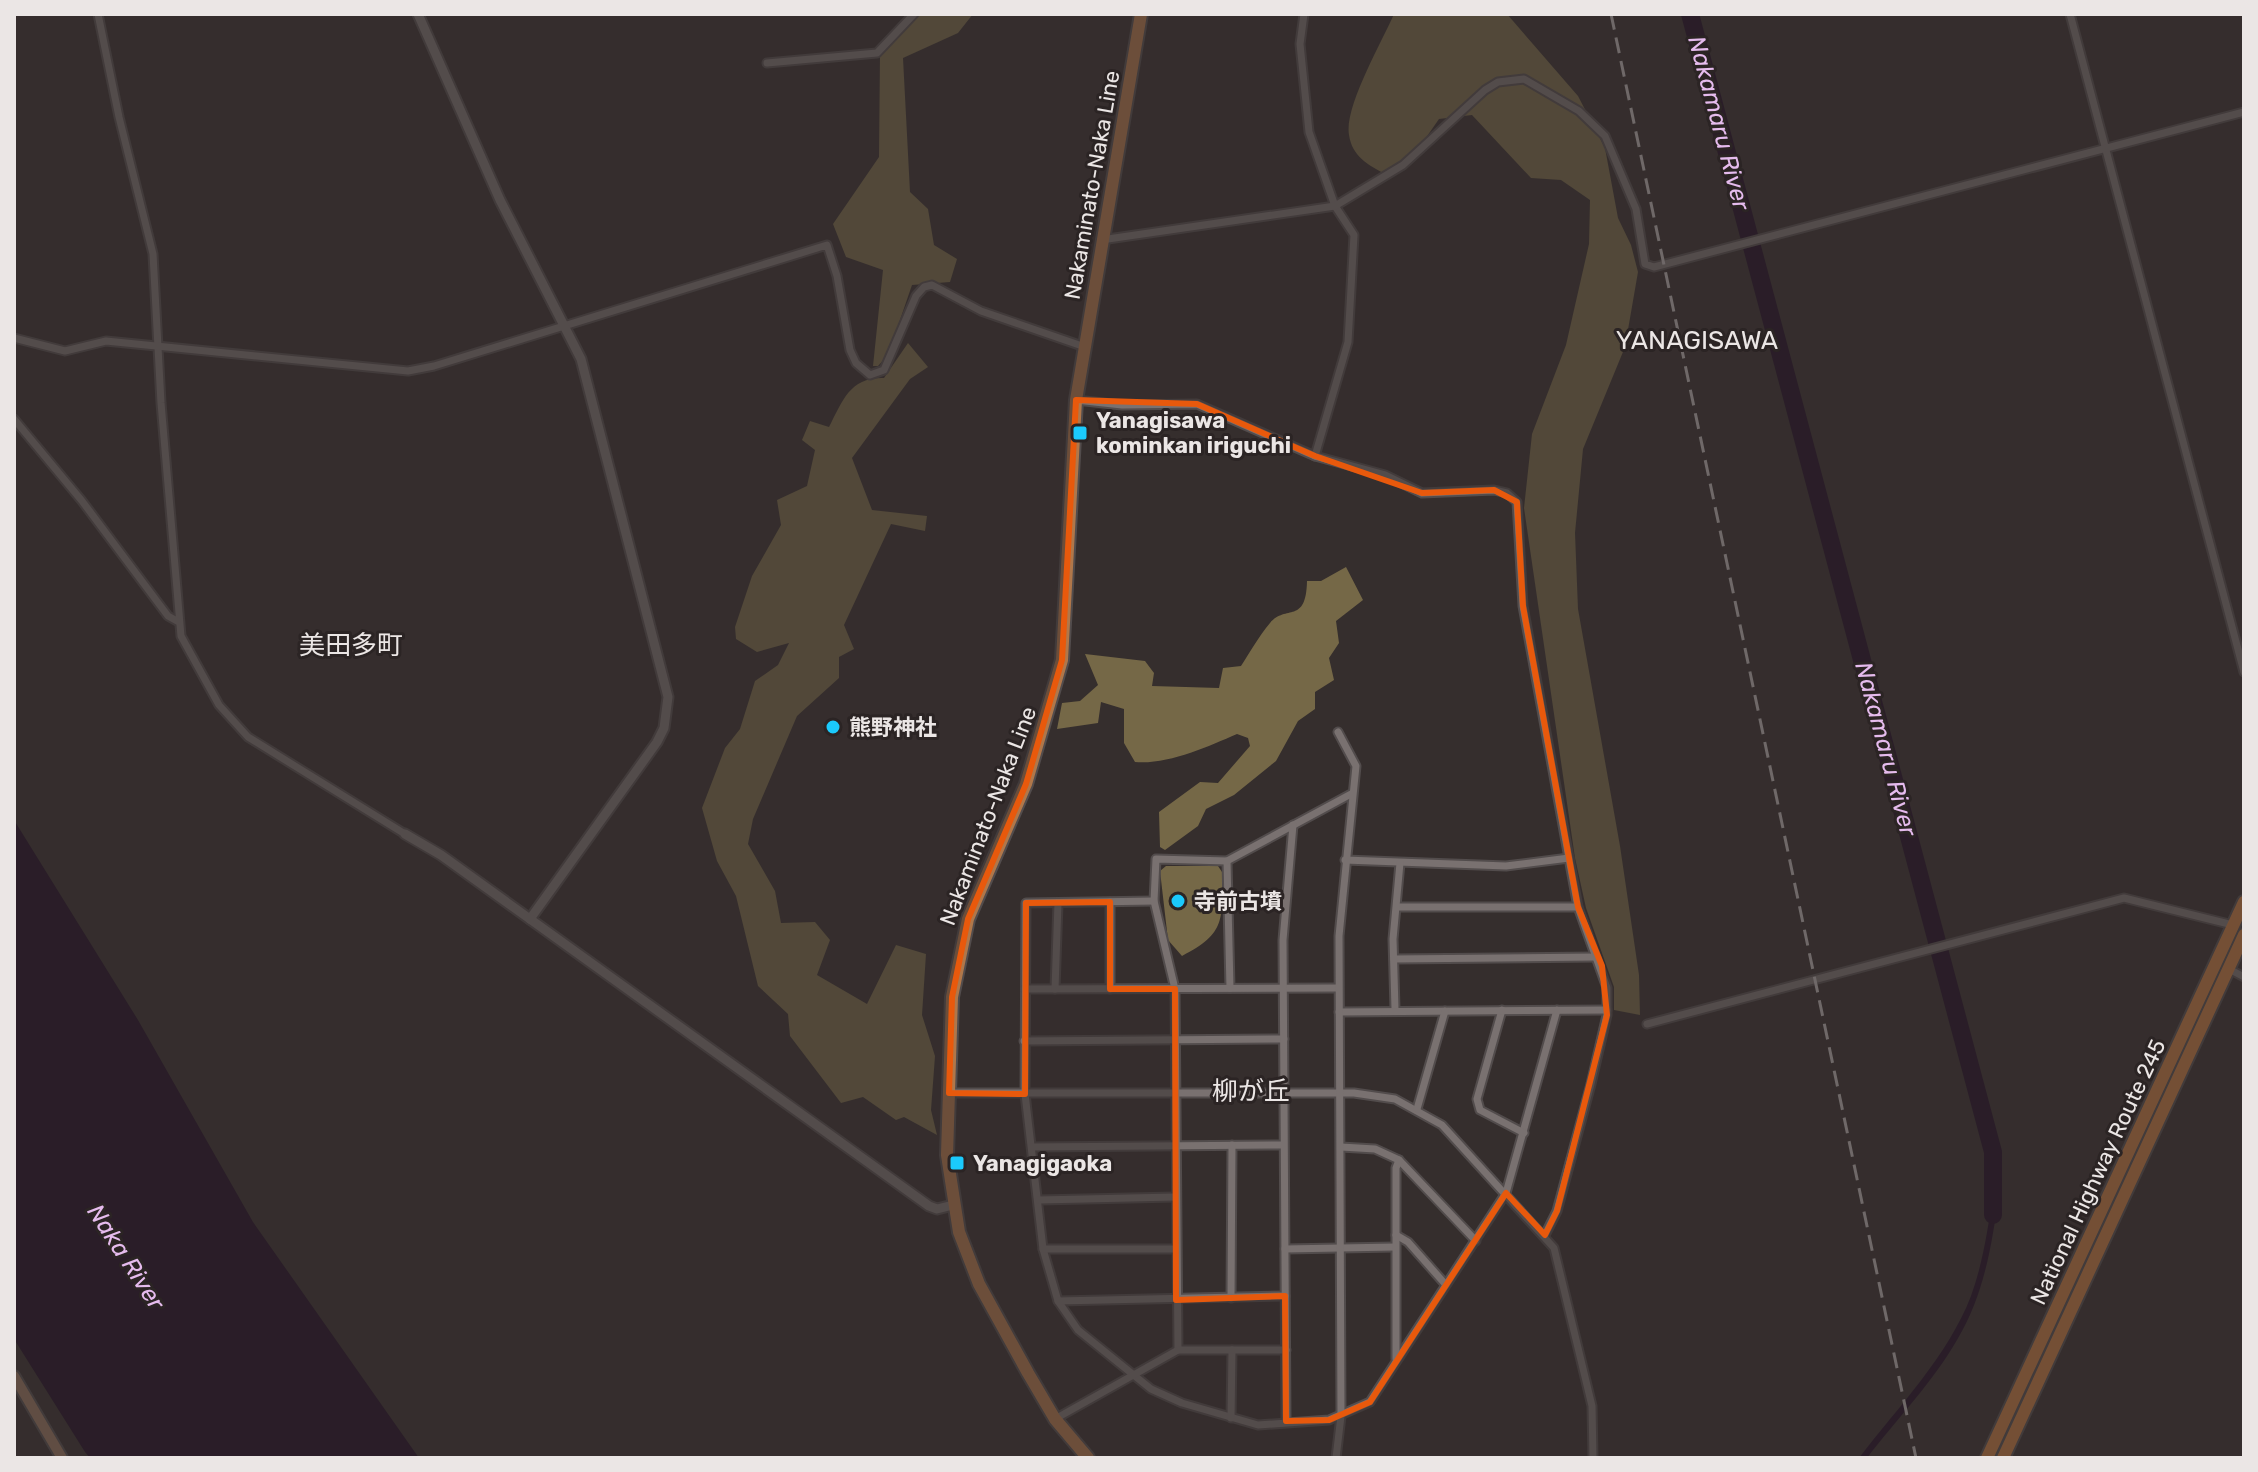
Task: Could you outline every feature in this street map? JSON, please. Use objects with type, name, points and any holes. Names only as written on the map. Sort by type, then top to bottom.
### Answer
[{"type":"highway","name":"National Highway Route 245","points":[[1987,1458],[2244,902]]},
{"type":"highway","name":"National Highway Route 245","points":[[2003,1458],[2244,935]]},
{"type":"main road","name":"Nakaminato-Naka Line","points":[[1088,1458],[1055,1419],[979,1284],[953,1205],[947,1155],[952,997],[968,919],[1026,784],[1062,660],[1076,400],[1141,14]]},
{"type":"main road","points":[[14,1376],[62,1458]]},
{"type":"street","points":[[98,14],[119,117],[153,254],[177,621],[204,682],[219,705],[248,737],[441,855],[929,1206],[937,1209],[953,1205]]},
{"type":"street","points":[[418,14],[511,222],[566,325],[588,382],[666,682],[668,711],[657,742],[530,919]]},
{"type":"street","points":[[767,63],[877,53],[914,14]]},
{"type":"street","points":[[1304,14],[1300,44],[1309,132],[1335,206],[1354,235],[1348,342],[1315,456]]},
{"type":"street","points":[[2070,14],[2244,672]]},
{"type":"street","points":[[1101,240],[1335,206],[1403,165],[1485,90],[1498,82],[1524,79],[1579,111],[1605,136],[1636,209],[1645,264],[1654,267],[2244,112]]},
{"type":"street","points":[[14,338],[65,351],[106,341],[408,371],[827,245],[837,276],[850,350],[856,363],[870,375],[884,370],[916,296],[924,287],[932,285],[981,311],[1085,347]]},
{"type":"street","points":[[1076,400],[1122,405],[1197,404],[1315,456],[1385,475],[1422,493],[1494,490],[1507,493],[1517,502],[1523,606],[1578,907],[1607,988],[1607,1010],[1557,1211],[1545,1235]]},
{"type":"street","points":[[14,419],[82,501],[168,616],[177,621]]},
{"type":"street","points":[[1336,1458],[1341,1416],[1338,988],[1345,860],[1356,766],[1338,732]]},
{"type":"street","points":[[1178,1350],[1175,989],[1154,901],[1156,859],[1227,861],[1351,794]]},
{"type":"street","points":[[1286,1421],[1283,940],[1293,825]]},
{"type":"street","points":[[1345,860],[1506,866],[1569,858]]},
{"type":"street","points":[[1227,861],[1230,988]]},
{"type":"street","points":[[1395,1009],[1394,959],[1400,863]]},
{"type":"street","points":[[1647,1024],[2124,898],[2233,925]]},
{"type":"street","points":[[1154,901],[1026,903],[1025,1094],[1043,1249],[1058,1301],[1078,1330],[1133,1377],[1167,1397],[1231,1418],[1258,1425],[1329,1420],[1370,1402],[1506,1193],[1557,1010]]},
{"type":"street","points":[[1110,902],[1110,989]]},
{"type":"street","points":[[1055,989],[1058,903]]},
{"type":"street","points":[[1397,907],[1578,907]]},
{"type":"street","points":[[1394,959],[1596,957]]},
{"type":"street","points":[[2229,969],[2244,977]]},
{"type":"street","points":[[1026,989],[1338,988]]},
{"type":"street","points":[[1339,1012],[1395,1009],[1607,1010]]},
{"type":"street","points":[[1502,1010],[1477,1099],[1480,1110],[1524,1133]]},
{"type":"street","points":[[1417,1109],[1445,1011]]},
{"type":"street","points":[[1024,1041],[1284,1039]]},
{"type":"street","points":[[949,1093],[1375,1094],[1417,1109],[1442,1125],[1554,1248],[1592,1406],[1593,1458]]},
{"type":"street","points":[[1231,1298],[1232,1145]]},
{"type":"street","points":[[1032,1147],[1283,1145]]},
{"type":"street","points":[[1341,1147],[1375,1149],[1399,1160],[1476,1241]]},
{"type":"street","points":[[1396,1359],[1395,1247],[1399,1160]]},
{"type":"street","points":[[1039,1200],[1175,1197]]},
{"type":"street","points":[[1396,1235],[1408,1242],[1446,1285]]},
{"type":"street","points":[[1285,1249],[1395,1247]]},
{"type":"street","points":[[1043,1249],[1176,1249]]},
{"type":"street","points":[[1058,1301],[1285,1296]]},
{"type":"street","points":[[1055,1419],[1178,1350],[1286,1350]]},
{"type":"street","points":[[1231,1418],[1232,1350]]},
{"type":"highlighted area","points":[[1076,400],[1197,404],[1315,456],[1422,493],[1494,490],[1517,502],[1523,606],[1578,907],[1602,966],[1607,1015],[1557,1211],[1545,1235],[1506,1193],[1370,1402],[1329,1420],[1286,1421],[1285,1296],[1176,1300],[1175,989],[1110,989],[1110,902],[1026,903],[1025,1094],[949,1093],[952,997],[968,919],[1026,784],[1062,660]]},
{"type":"shaded area","points":[[916,14],[973,14],[958,33],[903,58],[910,192],[928,209],[934,245],[957,259],[950,282],[912,285],[888,355],[878,366],[873,366],[883,270],[846,257],[833,224],[879,157],[880,54]]},
{"type":"shaded area","points":[[1394,14],[1507,14],[1578,96],[1605,148],[1618,218],[1631,245],[1638,272],[1625,347],[1583,449],[1575,533],[1578,609],[1620,846],[1639,975],[1640,1015],[1614,1010],[1614,987],[1586,908],[1575,858],[1524,508],[1532,434],[1566,345],[1589,244],[1590,200],[1561,180],[1531,178],[1472,115],[1439,119],[1421,145],[1385,174],[1362,159],[1349,135],[1352,108]]},
{"type":"shaded area","points":[[908,343],[928,367],[910,379],[852,458],[872,510],[927,516],[925,531],[891,524],[844,625],[854,649],[839,657],[839,678],[797,716],[753,819],[748,844],[775,891],[781,923],[815,922],[830,940],[817,975],[867,1004],[896,945],[926,954],[922,1015],[935,1056],[931,1110],[937,1135],[904,1117],[896,1120],[863,1097],[841,1103],[790,1036],[788,1014],[758,986],[736,896],[717,861],[702,808],[725,748],[740,729],[755,681],[778,665],[789,643],[757,652],[736,639],[735,627],[752,576],[781,525],[777,500],[807,486],[815,450],[802,440],[810,421],[829,427],[849,392],[863,381],[884,378]]},
{"type":"shaded area","points":[[1346,567],[1363,600],[1336,621],[1339,643],[1329,658],[1334,680],[1315,692],[1315,709],[1298,721],[1276,761],[1234,795],[1206,809],[1198,826],[1165,850],[1160,847],[1159,812],[1200,782],[1218,783],[1250,746],[1248,738],[1237,734],[1173,758],[1135,762],[1124,743],[1124,709],[1101,702],[1098,723],[1057,729],[1062,703],[1080,701],[1098,685],[1085,654],[1145,661],[1154,673],[1152,686],[1219,688],[1223,668],[1241,666],[1270,623],[1299,609],[1306,595],[1307,581],[1321,581]]},
{"type":"shaded area","points":[[1166,866],[1218,866],[1222,872],[1219,923],[1207,940],[1182,956],[1168,940],[1160,871]]},
{"type":"water","name":"Naka River","points":[[14,820],[138,1020],[253,1222],[419,1458],[90,1458],[85,1452],[14,1339]]},
{"type":"water","points":[[1999,1193],[1986,1269],[1966,1323],[1926,1386],[1867,1458],[1859,1458],[1936,1360],[1961,1318],[1979,1271],[1993,1194]]},
{"type":"waterway","name":"Nakamaru River","points":[[1690,14],[1993,1152],[1993,1215]]},
{"type":"railway","points":[[1611,14],[1916,1458]]},
{"type":"place","name":"Yanagisawa kominkan iriguchi","points":[[1080,433]]},
{"type":"place","name":"熊野神社","points":[[833,727]]},
{"type":"place","name":"寺前古墳","points":[[1178,901]]},
{"type":"place","name":"Yanagigaoka","points":[[957,1163]]},
{"type":"district","name":"YANAGISAWA","points":[[1697,340]]},
{"type":"district","name":"美田多町","points":[[351,645]]},
{"type":"district","name":"柳が丘","points":[[1251,1091]]}]
